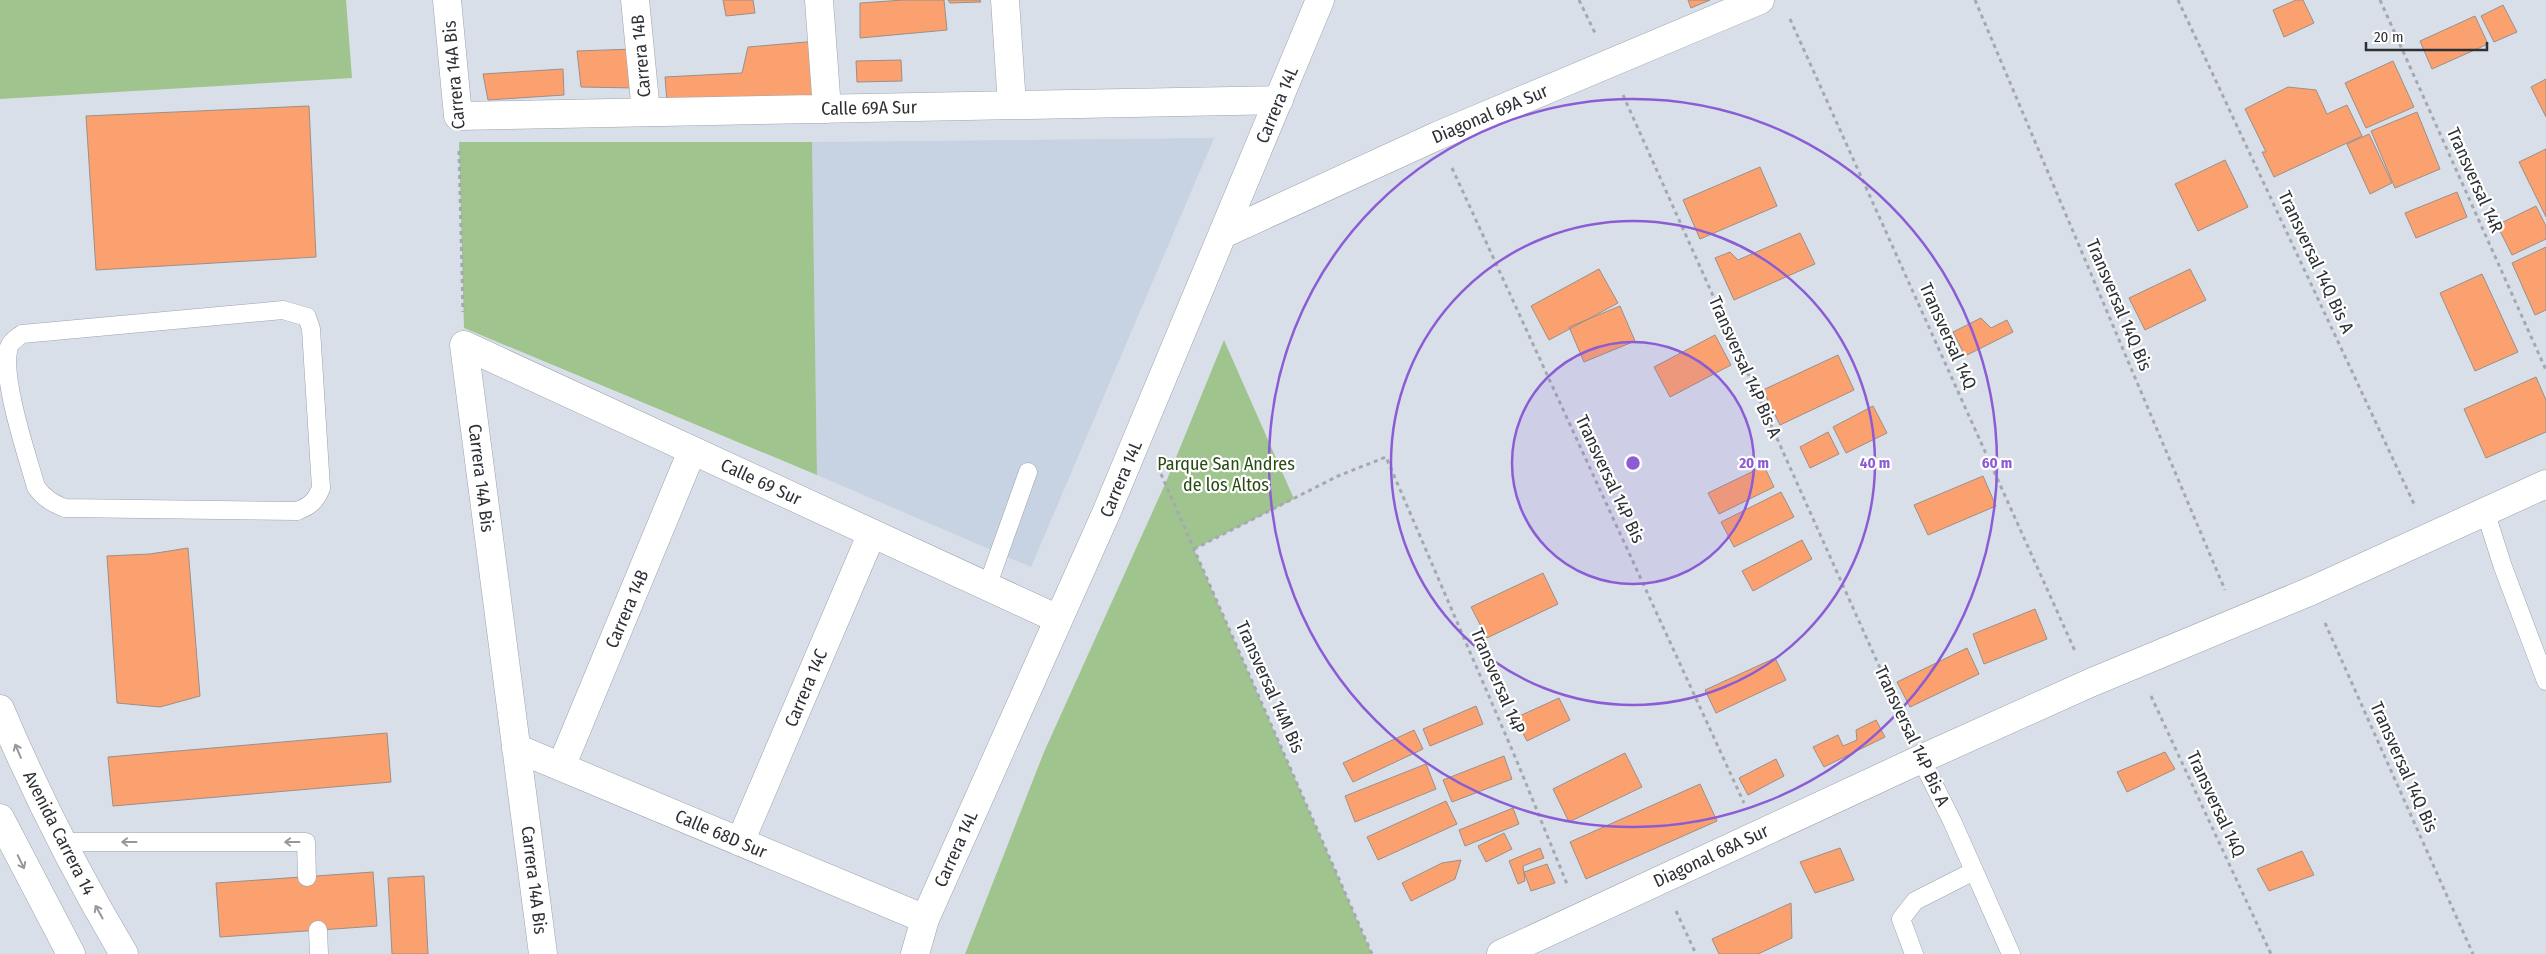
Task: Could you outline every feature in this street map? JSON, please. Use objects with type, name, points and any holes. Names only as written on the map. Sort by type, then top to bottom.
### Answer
[{"type":"street","name":"Carrera 14A Bis","points":[[447,0],[458,116]]},
{"type":"street","name":"Carrera 14B","points":[[635,0],[646,112]]},
{"type":"street","points":[[819,0],[827,109]]},
{"type":"street","points":[[1005,0],[1012,105]]},
{"type":"street","name":"Carrera 14L","points":[[914,954],[925,919],[1107,511],[1320,0]]},
{"type":"street","name":"Diagonal 69A Sur","points":[[1222,234],[1437,136],[1760,0]]},
{"type":"street","name":"Calle 69A Sur","points":[[458,116],[1279,100]]},
{"type":"street","name":"Carrera 14A Bis","points":[[464,345],[543,954]]},
{"type":"street","name":"Calle 69 Sur","points":[[464,345],[1058,620]]},
{"type":"street","name":"Carrera 14B","points":[[561,767],[692,451]]},
{"type":"street","name":"Diagonal 68A Sur","points":[[1501,954],[1921,759],[2090,683],[2311,591],[2546,484]]},
{"type":"street","name":"Carrera 14C","points":[[740,842],[872,533]]},
{"type":"street","name":"Avenida Carrera 14","points":[[0,710],[30,780],[124,954]]},
{"type":"street","name":"Calle 68D Sur","points":[[516,748],[925,919]]},
{"type":"street","points":[[0,818],[71,954]]},
{"type":"lane","points":[[283,310],[295,312],[307,318],[311,329],[321,488],[312,503],[297,511],[65,508],[52,503],[36,487],[3,382],[8,349],[12,342],[22,334],[283,310]]},
{"type":"lane","points":[[988,587],[1028,472]]},
{"type":"lane","points":[[2485,511],[2503,567],[2546,681]]},
{"type":"lane","name":"Transversal 14P Bis A","points":[[1921,759],[1952,821],[1972,872],[2011,954]]},
{"type":"lane","points":[[62,842],[306,842],[307,877]]},
{"type":"lane","points":[[1914,954],[1901,919],[1915,900],[1972,872]]},
{"type":"lane","points":[[318,930],[319,954]]},
{"type":"path","name":"Transversal 14P Bis A","points":[[1579,0],[1921,759]]},
{"type":"path","name":"Transversal 14Q Bis","points":[[1975,0],[2238,620]]},
{"type":"path","name":"Transversal 14Q Bis A","points":[[2178,0],[2429,536]]},
{"type":"path","name":"Transversal 14R","points":[[2380,0],[2546,370]]},
{"type":"path","name":"Transversal 14Q","points":[[1790,18],[2090,683]]},
{"type":"path","name":"Carrera 14A Bis","points":[[458,116],[464,345]]},
{"type":"path","name":"Transversal 14P Bis","points":[[1437,136],[1758,834]]},
{"type":"path","name":"Transversal 14M Bis","points":[[1140,433],[1166,482],[1372,954]]},
{"type":"path","name":"Transversal 14P","points":[[1194,549],[1338,476],[1386,457],[1516,759],[1581,917]]},
{"type":"path","name":"Transversal 14Q Bis","points":[[2311,591],[2472,954]]},
{"type":"path","name":"Transversal 14Q","points":[[2136,665],[2271,954]]},
{"type":"path","points":[[1662,878],[1696,954]]},
{"type":"shaded area","points":[[1214,138],[1031,567],[817,475],[812,142]]},
{"type":"green space","points":[[0,0],[346,0],[352,78],[0,99]]},
{"type":"green space","points":[[459,142],[812,142],[817,475],[464,328]]},
{"type":"green space","name":"Parque San Andres de los Altos","points":[[1224,340],[1294,499],[1194,549],[1372,954],[965,954],[1044,752],[1166,482]]},
{"type":"building","points":[[723,0],[753,0],[755,13],[726,16]]},
{"type":"building","points":[[944,0],[947,30],[860,38],[860,3]]},
{"type":"building","points":[[948,0],[980,0],[981,2],[950,3]]},
{"type":"building","points":[[1688,0],[1710,0],[1691,8]]},
{"type":"building","points":[[2296,0],[2303,0],[2314,23],[2284,37],[2273,10]]},
{"type":"building","points":[[2503,5],[2517,32],[2494,42],[2481,16]]},
{"type":"building","points":[[2475,16],[2488,44],[2432,69],[2420,41]]},
{"type":"building","points":[[818,41],[819,95],[667,102],[665,77],[742,73],[748,47]]},
{"type":"building","points":[[634,49],[636,88],[581,87],[577,51]]},
{"type":"building","points":[[901,60],[902,81],[857,82],[856,61]]},
{"type":"building","points":[[2393,61],[2414,107],[2366,128],[2345,83]]},
{"type":"building","points":[[563,69],[564,95],[488,100],[483,74]]},
{"type":"building","points":[[2546,79],[2546,117],[2531,87]]},
{"type":"building","points":[[2288,87],[2316,90],[2327,114],[2347,105],[2362,136],[2274,177],[2262,152],[2266,152],[2245,109]]},
{"type":"building","points":[[309,106],[316,257],[96,270],[86,116]]},
{"type":"building","points":[[2417,112],[2440,169],[2395,188],[2371,131]]},
{"type":"building","points":[[2369,134],[2392,183],[2370,194],[2347,144]]},
{"type":"building","points":[[2546,149],[2546,217],[2519,162]]},
{"type":"building","points":[[2225,160],[2248,207],[2198,231],[2175,184]]},
{"type":"building","points":[[1760,167],[1777,206],[1700,239],[1683,200]]},
{"type":"building","points":[[2457,192],[2467,217],[2416,238],[2405,213]]},
{"type":"building","points":[[2536,206],[2546,226],[2546,239],[2512,255],[2497,225]]},
{"type":"building","points":[[1800,233],[1815,264],[1734,300],[1715,258],[1730,252],[1738,260]]},
{"type":"building","points":[[2546,247],[2546,310],[2535,315],[2512,263]]},
{"type":"building","points":[[1599,269],[1618,303],[1549,340],[1531,306]]},
{"type":"building","points":[[2190,269],[2206,300],[2145,330],[2129,298]]},
{"type":"building","points":[[2482,274],[2518,352],[2475,371],[2440,293]]},
{"type":"building","points":[[1620,306],[1635,341],[1584,362],[1569,327]]},
{"type":"building","points":[[1981,318],[1991,328],[2007,320],[2013,332],[1965,356],[1953,332]]},
{"type":"building","points":[[1715,335],[1731,365],[1670,397],[1654,367]]},
{"type":"building","points":[[1838,355],[1854,390],[1780,425],[1763,390]]},
{"type":"building","points":[[2536,377],[2546,400],[2546,432],[2486,458],[2464,409]]},
{"type":"building","points":[[1873,406],[1887,433],[1846,453],[1833,427]]},
{"type":"building","points":[[1828,432],[1839,454],[1810,468],[1800,447]]},
{"type":"building","points":[[1764,466],[1774,487],[1719,514],[1708,493]]},
{"type":"building","points":[[1983,476],[1996,506],[1928,535],[1914,505]]},
{"type":"building","points":[[1781,492],[1794,517],[1734,547],[1721,522]]},
{"type":"building","points":[[1802,540],[1812,559],[1753,591],[1742,571]]},
{"type":"building","points":[[188,548],[200,696],[160,707],[117,703],[107,556],[150,554]]},
{"type":"building","points":[[1543,573],[1558,604],[1487,638],[1471,607]]},
{"type":"building","points":[[2035,609],[2047,639],[1984,664],[1973,634]]},
{"type":"building","points":[[1967,648],[1979,674],[1910,707],[1897,682]]},
{"type":"building","points":[[1775,658],[1786,680],[1716,713],[1705,690]]},
{"type":"building","points":[[1559,698],[1570,720],[1527,741],[1515,718]]},
{"type":"building","points":[[1476,706],[1483,724],[1430,746],[1423,729]]},
{"type":"building","points":[[1876,720],[1885,737],[1824,767],[1813,747],[1838,735],[1843,746],[1857,740],[1856,730]]},
{"type":"building","points":[[1414,730],[1423,749],[1353,782],[1343,763]]},
{"type":"building","points":[[387,733],[391,782],[113,806],[108,757]]},
{"type":"building","points":[[2165,752],[2175,769],[2127,792],[2117,772]]},
{"type":"building","points":[[1625,753],[1642,787],[1569,822],[1553,789]]},
{"type":"building","points":[[1504,756],[1512,779],[1452,802],[1443,780]]},
{"type":"building","points":[[1776,759],[1784,776],[1748,795],[1739,778]]},
{"type":"building","points":[[1426,764],[1436,789],[1355,822],[1345,796]]},
{"type":"building","points":[[1700,784],[1717,821],[1586,879],[1570,842]]},
{"type":"building","points":[[1446,801],[1457,824],[1378,860],[1367,837]]},
{"type":"building","points":[[1513,808],[1519,824],[1465,846],[1459,830]]},
{"type":"building","points":[[1504,833],[1512,849],[1486,862],[1478,846]]},
{"type":"building","points":[[1540,848],[1544,858],[1523,866],[1525,881],[1518,884],[1509,861]]},
{"type":"building","points":[[1840,848],[1854,880],[1815,893],[1800,862]]},
{"type":"building","points":[[2302,851],[2314,875],[2269,891],[2257,869]]},
{"type":"building","points":[[1461,860],[1455,879],[1411,901],[1402,883],[1442,863]]},
{"type":"building","points":[[1547,864],[1555,883],[1531,891],[1524,872]]},
{"type":"building","points":[[373,872],[377,926],[220,937],[216,883]]},
{"type":"building","points":[[424,876],[428,954],[392,954],[388,878]]},
{"type":"building","points":[[1791,903],[1792,938],[1758,954],[1719,954],[1712,939]]}]
